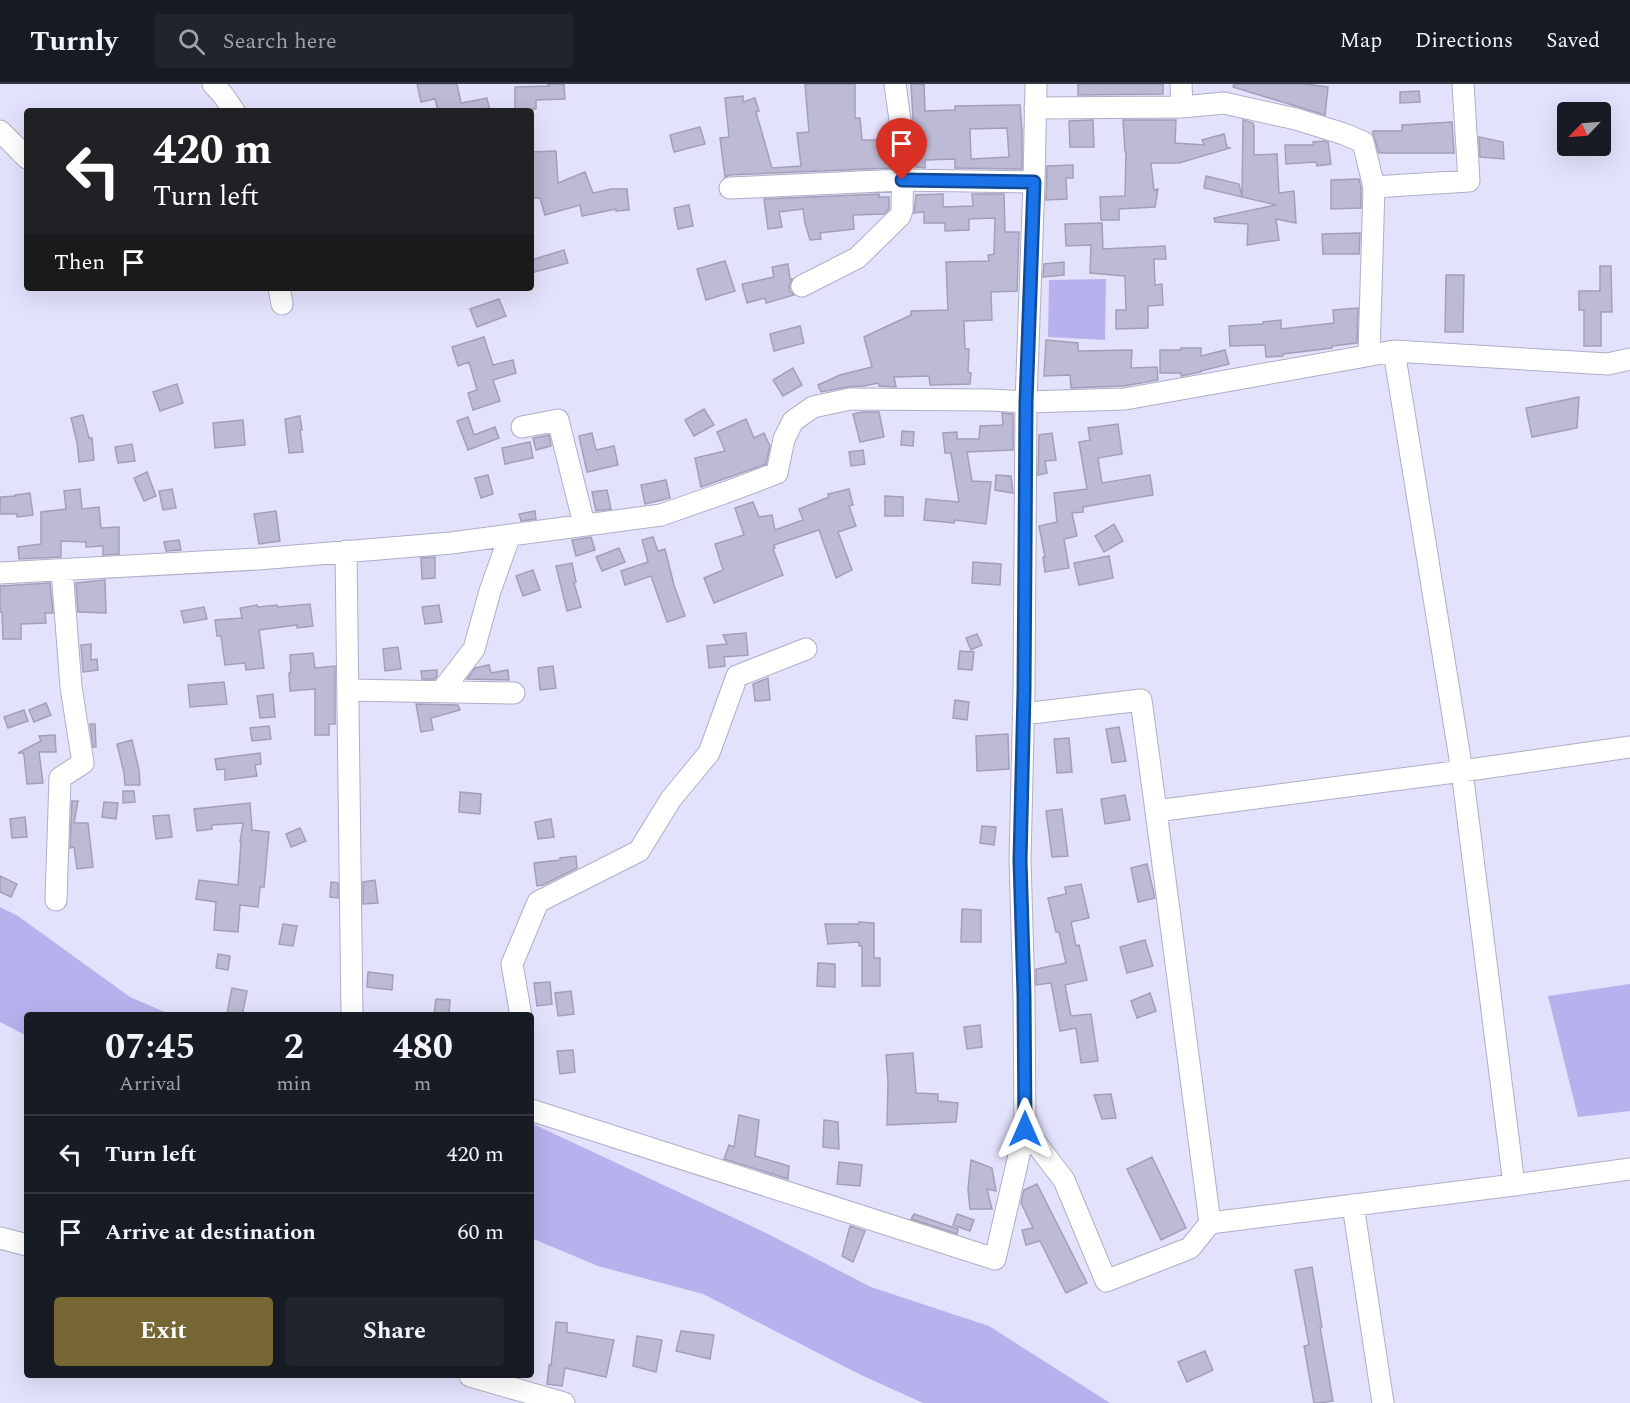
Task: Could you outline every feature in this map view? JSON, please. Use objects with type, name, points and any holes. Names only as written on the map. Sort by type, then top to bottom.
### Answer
[{"type":"street","points":[[213,84],[232,108]]},
{"type":"street","points":[[802,286],[857,258],[897,220],[902,210],[903,156],[895,84]]},
{"type":"street","points":[[534,1111],[995,1259],[1025,1129],[1020,860],[1026,402],[1036,84]]},
{"type":"street","points":[[1181,84],[1182,107]]},
{"type":"street","points":[[1374,186],[1469,181],[1463,84]]},
{"type":"street","points":[[1035,108],[1182,107],[1224,102],[1296,119],[1363,142],[1374,186],[1369,355]]},
{"type":"street","points":[[0,131],[24,155]]},
{"type":"street","points":[[730,188],[902,180],[1034,182]]},
{"type":"street","points":[[1394,351],[1462,771],[1514,1185]]},
{"type":"street","points":[[0,573],[258,559],[451,543],[661,515],[777,473],[784,439],[793,421],[813,407],[850,399],[1026,402],[1125,399],[1394,351],[1608,364],[1630,359]]},
{"type":"street","points":[[522,427],[558,420],[584,524]]},
{"type":"street","points":[[441,692],[474,649],[490,591],[510,535]]},
{"type":"street","points":[[346,552],[352,1012]]},
{"type":"street","points":[[56,900],[60,778],[83,764],[71,687],[62,570]]},
{"type":"street","points":[[520,1012],[512,964],[538,902],[639,851],[671,799],[709,753],[737,676],[806,649]]},
{"type":"street","points":[[348,690],[514,693]]},
{"type":"street","points":[[1023,714],[1141,700],[1210,1223]]},
{"type":"street","points":[[1156,811],[1630,747]]},
{"type":"street","points":[[1025,1129],[1064,1180],[1106,1281],[1190,1248],[1210,1223],[1630,1168]]},
{"type":"street","points":[[1353,1205],[1383,1403]]},
{"type":"street","points":[[0,1238],[24,1244]]},
{"type":"street","points":[[477,1378],[564,1403]]},
{"type":"shaded area","points":[[1106,279],[1105,340],[1048,337],[1049,280]]},
{"type":"shaded area","points":[[0,907],[18,916],[130,997],[165,1012],[24,1012],[24,1034],[0,1022]]},
{"type":"shaded area","points":[[1630,984],[1630,1111],[1578,1117],[1548,996]]},
{"type":"shaded area","points":[[534,1124],[766,1233],[871,1287],[989,1326],[1110,1403],[923,1403],[861,1375],[703,1294],[598,1266],[534,1239]]},
{"type":"building","points":[[417,84],[457,84],[461,103],[487,98],[489,108],[437,108],[435,99],[421,102]]},
{"type":"building","points":[[548,84],[564,84],[565,99],[536,100],[536,109],[515,108],[515,87],[549,86]]},
{"type":"building","points":[[805,84],[855,84],[855,118],[860,118],[862,140],[889,140],[890,168],[725,177],[720,138],[729,137],[725,98],[743,96],[743,102],[755,98],[759,111],[756,112],[772,168],[801,166],[797,133],[809,132]]},
{"type":"building","points":[[911,84],[924,84],[925,111],[955,110],[955,106],[1020,105],[1022,169],[955,168],[955,159],[925,160],[925,168],[916,167]],"holes":[[[1007,128],[1009,157],[971,159],[970,129]]]},
{"type":"building","points":[[1078,84],[1163,84],[1163,94],[1078,95]]},
{"type":"building","points":[[1234,84],[1306,84],[1328,87],[1325,115],[1233,87]]},
{"type":"building","points":[[1419,91],[1420,102],[1400,103],[1400,92]]},
{"type":"building","points":[[1093,120],[1094,147],[1070,147],[1069,121]]},
{"type":"building","points":[[1123,120],[1176,120],[1175,143],[1204,145],[1202,140],[1224,134],[1227,147],[1230,148],[1179,163],[1151,163],[1154,190],[1158,189],[1155,207],[1119,209],[1119,220],[1101,220],[1100,197],[1125,196],[1126,152]]},
{"type":"building","points":[[1243,120],[1253,123],[1254,126],[1254,155],[1277,154],[1279,193],[1294,191],[1296,223],[1276,219],[1279,240],[1247,245],[1248,224],[1215,222],[1214,218],[1276,205],[1204,188],[1206,176],[1239,184],[1242,196]]},
{"type":"building","points":[[1452,122],[1454,153],[1379,153],[1373,134],[1373,131],[1402,131],[1402,125]]},
{"type":"building","points":[[700,127],[705,144],[674,152],[670,135]]},
{"type":"building","points":[[1479,137],[1503,142],[1504,159],[1480,157]]},
{"type":"building","points":[[1313,142],[1328,142],[1331,164],[1317,166],[1316,162],[1286,164],[1285,145],[1314,145]]},
{"type":"building","points":[[556,151],[558,183],[585,172],[593,193],[611,189],[627,189],[629,210],[616,211],[616,209],[582,216],[580,205],[545,215],[540,198],[534,198],[534,152]]},
{"type":"building","points":[[1073,165],[1073,178],[1066,178],[1067,199],[1046,200],[1047,166]]},
{"type":"building","points":[[1359,179],[1361,208],[1331,209],[1331,180]]},
{"type":"building","points":[[879,194],[879,197],[889,197],[889,209],[884,214],[853,215],[854,229],[820,233],[821,239],[810,240],[803,209],[779,212],[782,227],[768,229],[764,199]]},
{"type":"building","points":[[943,194],[943,207],[973,206],[972,194],[1004,194],[1005,232],[1019,232],[1017,291],[991,292],[992,320],[964,321],[965,349],[969,349],[970,384],[930,385],[929,376],[894,377],[896,387],[879,386],[878,383],[821,392],[818,385],[840,375],[872,367],[864,337],[911,315],[911,311],[948,310],[946,262],[989,261],[988,255],[994,254],[995,218],[969,219],[969,230],[945,231],[945,223],[924,223],[924,212],[914,213],[916,195]]},
{"type":"building","points":[[689,205],[693,226],[678,229],[674,208]]},
{"type":"building","points":[[1102,223],[1103,249],[1165,246],[1166,259],[1154,259],[1155,285],[1162,284],[1163,305],[1148,306],[1148,328],[1116,329],[1116,310],[1126,310],[1125,276],[1090,273],[1091,245],[1066,246],[1065,224]]},
{"type":"building","points":[[1360,233],[1359,254],[1323,254],[1322,234]]},
{"type":"building","points":[[564,250],[568,263],[534,272],[534,259]]},
{"type":"building","points":[[725,261],[735,291],[706,300],[697,269]]},
{"type":"building","points":[[1064,262],[1064,275],[1043,277],[1044,264]]},
{"type":"building","points":[[788,264],[790,279],[792,279],[789,286],[794,295],[766,303],[765,298],[747,303],[742,284],[774,277],[772,267]]},
{"type":"building","points":[[1600,266],[1611,266],[1612,312],[1601,312],[1601,346],[1584,346],[1584,310],[1579,310],[1579,291],[1600,291]]},
{"type":"building","points":[[1446,275],[1464,275],[1463,332],[1445,332]]},
{"type":"building","points":[[499,299],[506,316],[477,327],[470,309]]},
{"type":"building","points":[[1358,308],[1357,343],[1266,357],[1265,345],[1230,346],[1229,326],[1263,324],[1263,322],[1281,320],[1281,329],[1334,323],[1333,310]]},
{"type":"building","points":[[800,326],[804,343],[774,351],[770,334]]},
{"type":"building","points":[[484,337],[493,365],[513,360],[516,373],[493,380],[500,401],[473,410],[468,393],[477,390],[469,362],[458,366],[452,347]]},
{"type":"building","points":[[1046,340],[1078,343],[1078,351],[1132,350],[1131,368],[1157,367],[1158,380],[1124,386],[1071,388],[1070,375],[1044,376]]},
{"type":"building","points":[[1181,348],[1201,348],[1201,356],[1225,350],[1229,364],[1181,376],[1181,373],[1160,373],[1160,350],[1181,350]]},
{"type":"building","points":[[793,368],[802,385],[783,396],[773,380]]},
{"type":"building","points":[[177,384],[183,403],[160,411],[153,392]]},
{"type":"building","points":[[1579,397],[1577,428],[1532,437],[1526,408]]},
{"type":"building","points":[[704,409],[714,425],[694,436],[685,420]]},
{"type":"building","points":[[879,412],[884,437],[860,442],[853,414]]},
{"type":"building","points":[[1002,413],[1013,414],[1013,450],[967,452],[972,481],[991,482],[986,524],[955,520],[954,523],[924,520],[926,499],[959,502],[951,453],[945,453],[943,433],[957,432],[957,439],[979,439],[980,426],[1003,425]]},
{"type":"building","points":[[83,415],[89,438],[92,438],[94,460],[79,462],[71,418]]},
{"type":"building","points":[[300,416],[303,452],[289,453],[285,419]]},
{"type":"building","points":[[468,417],[474,435],[495,427],[499,438],[468,450],[457,421]]},
{"type":"building","points":[[746,419],[754,438],[764,433],[770,446],[766,464],[701,487],[695,458],[725,451],[717,432]]},
{"type":"building","points":[[243,420],[245,445],[215,448],[213,423]]},
{"type":"building","points":[[1118,424],[1122,454],[1098,458],[1102,483],[1150,475],[1153,495],[1083,507],[1083,512],[1072,513],[1077,536],[1064,539],[1069,568],[1045,572],[1043,557],[1045,557],[1039,526],[1057,522],[1054,493],[1087,489],[1079,442],[1090,440],[1088,428]]},
{"type":"building","points":[[902,431],[914,432],[913,446],[901,445]]},
{"type":"building","points":[[592,433],[596,450],[614,446],[618,465],[587,472],[579,436]]},
{"type":"building","points":[[1052,433],[1056,460],[1045,461],[1047,473],[1038,475],[1039,435]]},
{"type":"building","points":[[549,435],[551,446],[536,450],[533,438]]},
{"type":"building","points":[[530,442],[533,458],[505,464],[502,448]]},
{"type":"building","points":[[132,444],[135,461],[118,463],[115,447]]},
{"type":"building","points":[[863,450],[865,464],[851,466],[849,452]]},
{"type":"building","points":[[147,472],[156,496],[144,501],[134,478]]},
{"type":"building","points":[[488,475],[493,494],[481,498],[475,478]]},
{"type":"building","points":[[996,475],[1011,476],[1013,493],[995,490]]},
{"type":"building","points":[[666,480],[670,498],[645,504],[641,485]]},
{"type":"building","points":[[80,489],[82,509],[99,507],[101,528],[119,527],[119,554],[103,555],[103,546],[86,547],[86,542],[61,541],[61,557],[19,559],[18,547],[41,544],[41,512],[66,509],[64,491]]},
{"type":"building","points":[[172,489],[176,508],[163,510],[159,491]]},
{"type":"building","points":[[849,489],[853,505],[849,506],[856,526],[838,532],[852,570],[836,578],[819,530],[774,545],[773,549],[783,575],[714,603],[704,578],[723,570],[715,544],[744,535],[735,508],[753,502],[759,517],[772,515],[775,530],[803,520],[799,509],[829,497],[828,494]]},
{"type":"building","points":[[607,490],[611,509],[596,511],[592,492]]},
{"type":"building","points":[[30,493],[33,515],[17,517],[17,514],[0,514],[0,497]]},
{"type":"building","points":[[885,496],[903,497],[903,516],[885,516]]},
{"type":"building","points":[[276,511],[280,541],[259,544],[254,514]]},
{"type":"building","points":[[535,511],[536,519],[521,521],[519,514]]},
{"type":"building","points":[[1114,524],[1123,541],[1104,552],[1095,536]]},
{"type":"building","points":[[591,537],[595,550],[576,556],[572,540]]},
{"type":"building","points":[[653,537],[658,551],[665,549],[685,616],[667,622],[651,576],[625,585],[621,571],[648,562],[642,540]]},
{"type":"building","points":[[179,540],[181,550],[166,551],[164,542]]},
{"type":"building","points":[[619,548],[625,562],[602,571],[596,557]]},
{"type":"building","points":[[1109,556],[1113,578],[1079,585],[1074,563]]},
{"type":"building","points":[[435,557],[435,578],[422,579],[421,558]]},
{"type":"building","points":[[973,562],[1001,564],[1000,585],[972,583]]},
{"type":"building","points":[[572,563],[576,582],[574,583],[581,607],[567,611],[556,566]]},
{"type":"building","points":[[533,570],[540,590],[523,596],[516,576]]},
{"type":"building","points":[[105,580],[106,613],[78,612],[76,583]]},
{"type":"building","points":[[50,583],[53,613],[45,613],[46,623],[21,624],[21,639],[3,639],[0,586]]},
{"type":"building","points":[[310,604],[313,626],[297,628],[297,625],[259,630],[264,668],[246,670],[245,663],[225,665],[221,636],[217,636],[215,620],[242,618],[240,608],[257,605],[258,607],[277,605],[278,607]]},
{"type":"building","points":[[439,605],[442,622],[425,624],[422,607]]},
{"type":"building","points":[[204,607],[207,619],[184,623],[181,611]]},
{"type":"building","points":[[746,633],[748,655],[724,657],[725,666],[709,668],[707,646],[727,644],[723,635]]},
{"type":"building","points":[[977,634],[982,645],[971,650],[966,638]]},
{"type":"building","points":[[91,644],[91,660],[97,659],[98,670],[83,672],[81,645]]},
{"type":"building","points":[[398,647],[401,669],[385,671],[383,649]]},
{"type":"building","points":[[960,651],[974,652],[972,670],[958,669]]},
{"type":"building","points":[[313,653],[315,668],[335,666],[335,724],[329,724],[329,735],[315,735],[315,689],[290,691],[290,655]]},
{"type":"building","points":[[489,665],[491,673],[508,670],[509,680],[467,679],[475,668]]},
{"type":"building","points":[[553,666],[556,688],[540,690],[538,668]]},
{"type":"building","points":[[437,670],[435,679],[422,679],[421,671]]},
{"type":"building","points":[[768,678],[770,700],[755,701],[753,684]]},
{"type":"building","points":[[224,682],[227,704],[190,707],[188,685]]},
{"type":"building","points":[[273,694],[275,717],[260,718],[257,696]]},
{"type":"building","points":[[955,700],[969,702],[967,720],[953,718]]},
{"type":"building","points":[[46,703],[51,715],[34,722],[29,710]]},
{"type":"building","points":[[416,704],[458,705],[460,710],[431,718],[433,730],[421,732]]},
{"type":"building","points":[[24,710],[28,721],[8,728],[4,717]]},
{"type":"building","points":[[90,724],[95,724],[96,747],[93,747]]},
{"type":"building","points":[[269,726],[271,739],[252,741],[250,728]]},
{"type":"building","points":[[1119,727],[1126,761],[1112,763],[1106,729]]},
{"type":"building","points":[[1008,734],[1009,769],[977,771],[976,736]]},
{"type":"building","points":[[55,735],[56,752],[39,752],[43,783],[27,784],[24,755],[18,753],[41,741],[39,736]]},
{"type":"building","points":[[1069,738],[1072,772],[1057,773],[1054,739]]},
{"type":"building","points":[[132,740],[140,785],[125,785],[117,744]]},
{"type":"building","points":[[260,753],[261,764],[255,765],[257,776],[225,780],[225,769],[217,770],[215,759]]},
{"type":"building","points":[[123,791],[134,791],[135,802],[123,803]]},
{"type":"building","points":[[460,792],[481,794],[480,814],[459,812]]},
{"type":"building","points":[[1125,795],[1130,820],[1105,824],[1101,799]]},
{"type":"building","points":[[72,801],[78,801],[74,823],[88,823],[93,867],[77,869],[74,847],[70,848]]},
{"type":"building","points":[[104,802],[118,803],[116,819],[102,817]]},
{"type":"building","points":[[250,803],[252,830],[269,832],[264,887],[260,887],[258,907],[240,905],[238,932],[214,930],[216,902],[196,899],[199,880],[238,885],[243,823],[212,825],[212,829],[197,831],[194,809]]},
{"type":"building","points":[[1062,809],[1068,856],[1052,857],[1046,811]]},
{"type":"building","points":[[169,815],[172,837],[156,839],[153,816]]},
{"type":"building","points":[[25,817],[27,837],[12,838],[10,819]]},
{"type":"building","points":[[551,819],[554,837],[538,839],[535,822]]},
{"type":"building","points":[[982,826],[996,827],[994,845],[980,843]]},
{"type":"building","points":[[300,828],[306,841],[291,847],[286,834]]},
{"type":"building","points":[[576,856],[577,868],[537,886],[534,863]]},
{"type":"building","points":[[1147,864],[1155,898],[1138,902],[1131,868]]},
{"type":"building","points":[[0,876],[17,884],[11,897],[0,892]]},
{"type":"building","points":[[375,880],[378,903],[363,904],[363,882]]},
{"type":"building","points":[[331,882],[338,883],[338,898],[330,897]]},
{"type":"building","points":[[1081,884],[1089,918],[1071,922],[1087,980],[1065,985],[1071,1016],[1091,1014],[1098,1061],[1081,1063],[1076,1028],[1060,1031],[1051,983],[1036,985],[1036,969],[1066,963],[1048,898],[1066,894],[1065,887]]},
{"type":"building","points":[[962,909],[981,910],[981,942],[961,942]]},
{"type":"building","points":[[859,922],[874,923],[874,958],[880,958],[880,986],[862,986],[862,946],[859,946],[859,942],[828,944],[825,924],[859,924]]},
{"type":"building","points":[[283,924],[297,926],[293,946],[279,944]]},
{"type":"building","points":[[1145,940],[1153,966],[1127,973],[1120,947]]},
{"type":"building","points":[[218,954],[230,956],[228,970],[216,968]]},
{"type":"building","points":[[818,963],[835,964],[835,987],[817,986]]},
{"type":"building","points":[[368,972],[393,975],[392,990],[367,987]]},
{"type":"building","points":[[550,982],[552,1004],[537,1006],[534,983]]},
{"type":"building","points":[[232,988],[247,991],[243,1012],[227,1012]]},
{"type":"building","points":[[571,991],[574,1014],[558,1016],[555,993]]},
{"type":"building","points":[[1150,993],[1156,1011],[1137,1018],[1131,1001]]},
{"type":"building","points":[[436,999],[450,1000],[449,1012],[434,1012]]},
{"type":"building","points":[[980,1025],[982,1047],[967,1049],[964,1027]]},
{"type":"building","points":[[573,1050],[575,1072],[560,1074],[557,1051]]},
{"type":"building","points":[[913,1053],[916,1093],[938,1094],[938,1101],[958,1103],[956,1122],[887,1125],[886,1055]]},
{"type":"building","points":[[1111,1094],[1116,1118],[1102,1119],[1094,1095]]},
{"type":"building","points":[[739,1115],[759,1120],[755,1156],[789,1166],[788,1179],[724,1159],[729,1145],[734,1147]]},
{"type":"building","points":[[824,1120],[838,1122],[839,1149],[823,1147]]},
{"type":"building","points":[[1152,1157],[1186,1228],[1161,1240],[1127,1169]]},
{"type":"building","points":[[971,1160],[992,1168],[996,1191],[987,1189],[992,1209],[970,1209],[968,1189]]},
{"type":"building","points":[[839,1162],[862,1165],[860,1186],[837,1184]]},
{"type":"building","points":[[1037,1184],[1087,1283],[1066,1293],[1040,1241],[1026,1245],[1022,1230],[1033,1228],[1021,1203],[1024,1190]]},
{"type":"building","points":[[914,1214],[958,1229],[957,1234],[911,1219]]},
{"type":"building","points":[[957,1214],[974,1220],[970,1231],[953,1225]]},
{"type":"building","points":[[850,1226],[865,1231],[853,1262],[842,1256]]},
{"type":"building","points":[[1312,1267],[1333,1401],[1320,1403],[1314,1403],[1304,1346],[1309,1345],[1295,1270]]},
{"type":"building","points":[[556,1322],[567,1323],[567,1332],[614,1340],[606,1377],[565,1368],[562,1386],[547,1384]]},
{"type":"building","points":[[681,1331],[714,1335],[710,1359],[676,1351]]},
{"type":"building","points":[[637,1336],[662,1340],[656,1372],[633,1366]]},
{"type":"building","points":[[1205,1351],[1213,1370],[1187,1382],[1178,1362]]},
{"type":"route","points":[[902,180],[1034,182],[1026,402],[1020,860],[1025,1129]]}]
